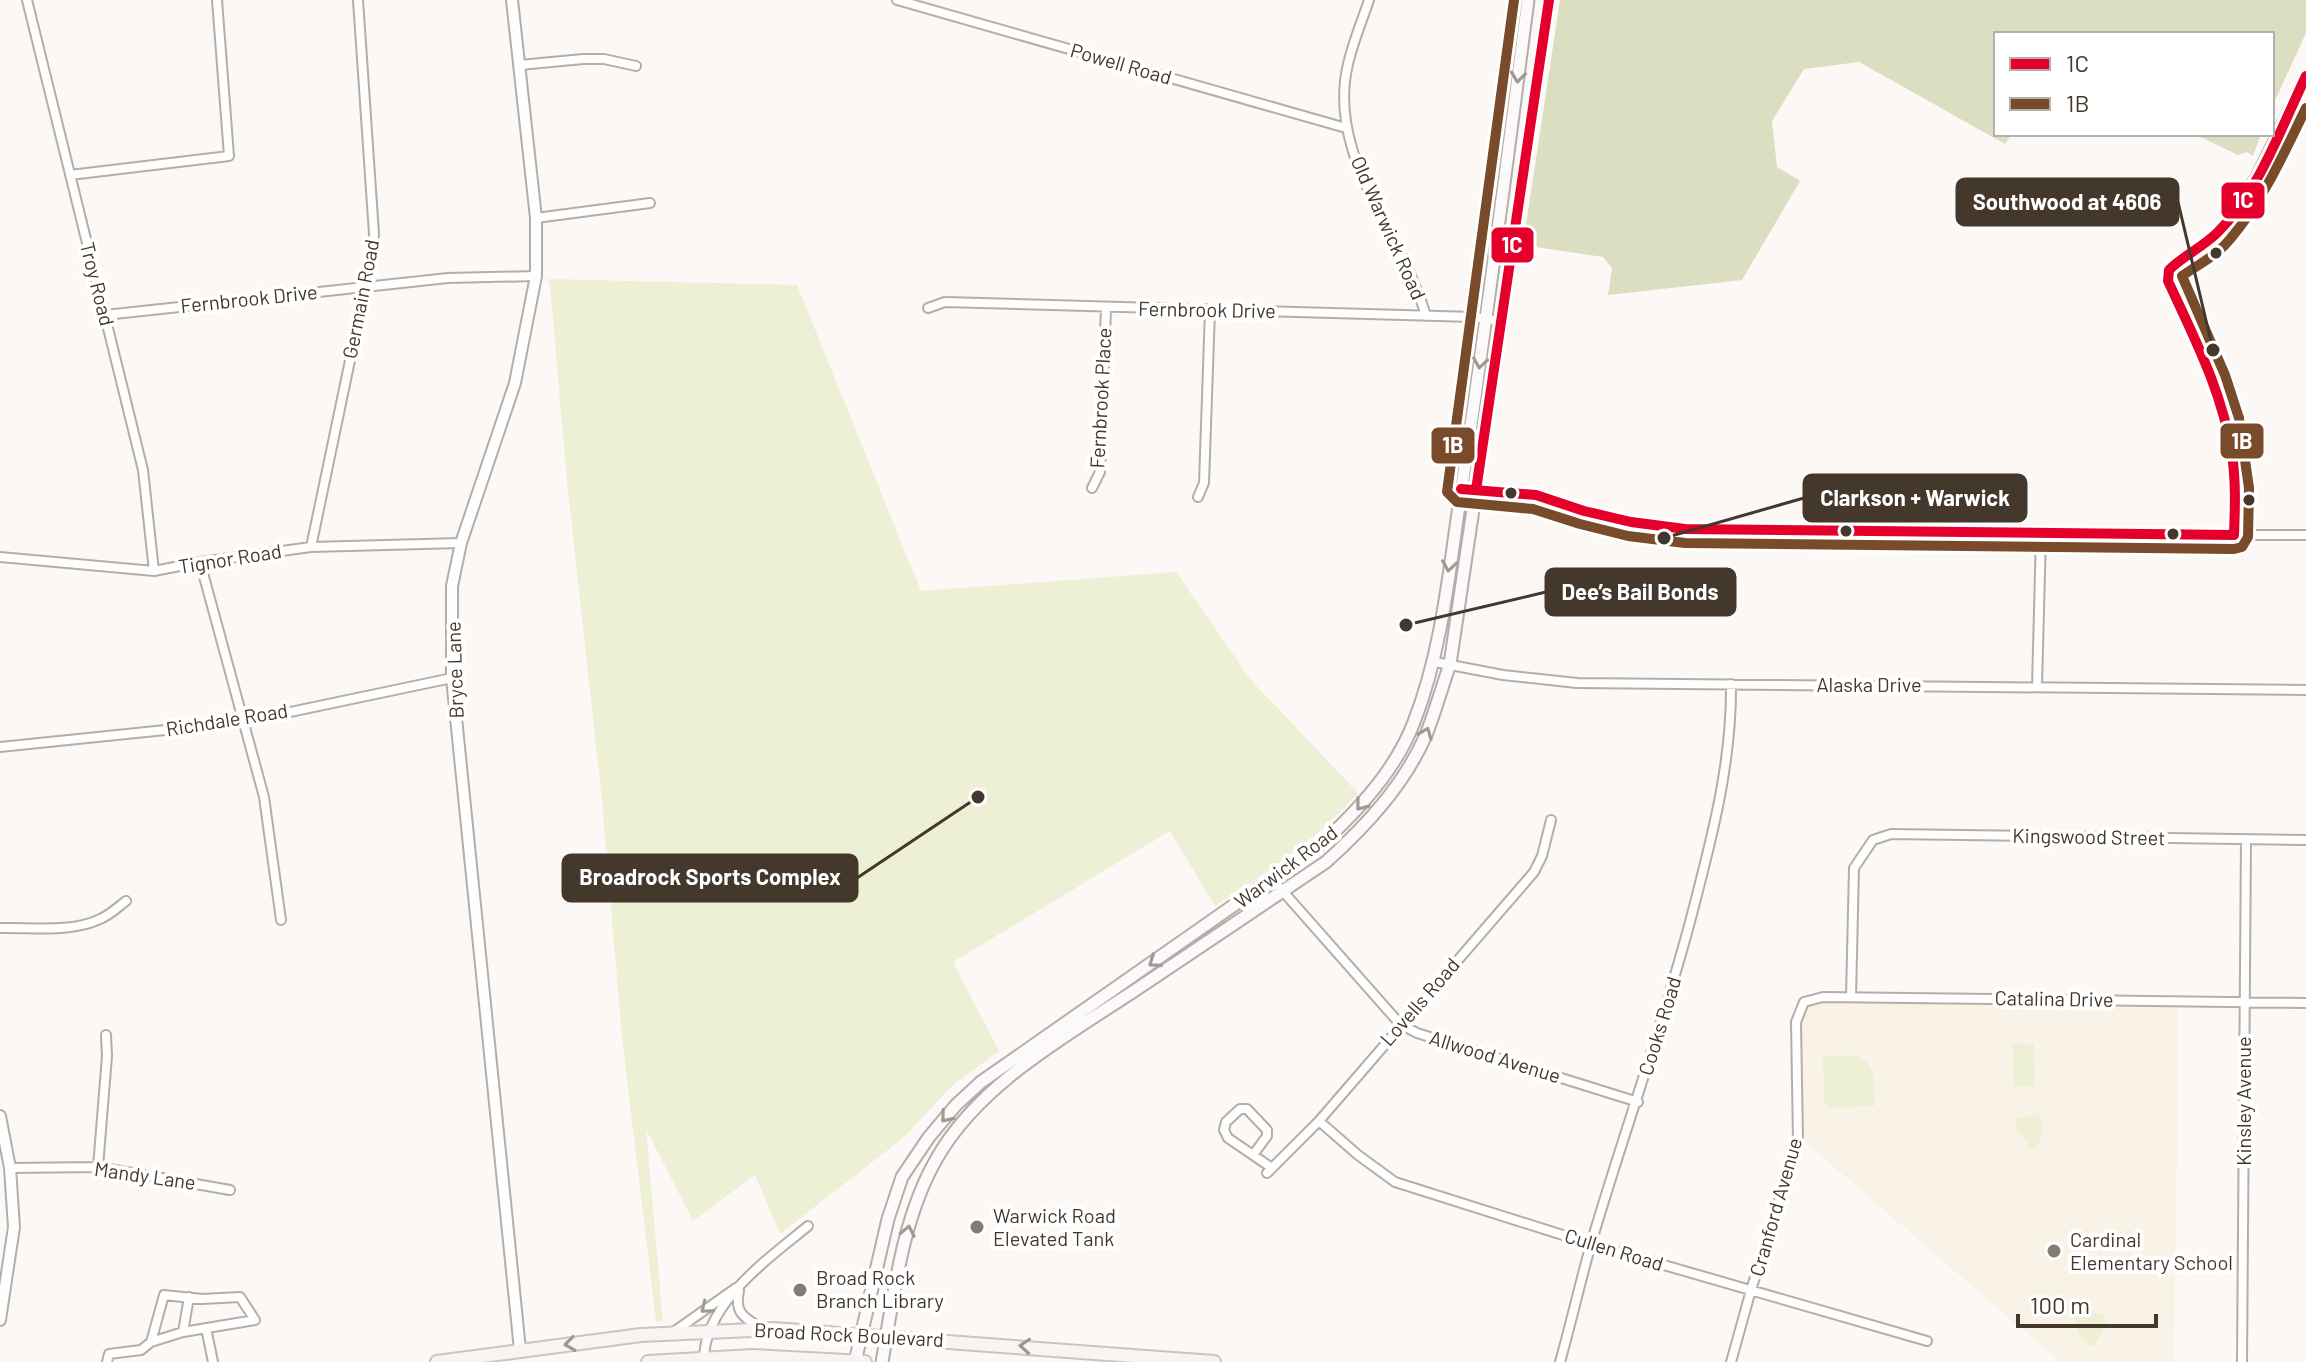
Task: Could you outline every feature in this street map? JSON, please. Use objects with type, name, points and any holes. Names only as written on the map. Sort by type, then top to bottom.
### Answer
[{"type":"main road","name":"Warwick Road","points":[[855,1362],[888,1219],[902,1177],[929,1137],[956,1105],[981,1082],[1320,845],[1342,825],[1381,778],[1414,724],[1435,662],[1487,318],[1528,0]]},
{"type":"main road","name":"Warwick Road","points":[[882,1362],[911,1214],[937,1156],[981,1102],[995,1088],[1082,1025],[1326,862],[1361,831],[1406,773],[1426,735],[1450,664],[1549,0]]},
{"type":"main road","name":"Broad Rock Boulevard","points":[[437,1362],[522,1356],[672,1333],[762,1329],[801,1329],[1214,1362]]},
{"type":"main road","name":"Broad Rock Boulevard","points":[[648,1362],[753,1356],[865,1362]]},
{"type":"street","name":"Troy Road","points":[[27,0],[143,470],[154,571]]},
{"type":"street","points":[[70,175],[229,156],[217,0]]},
{"type":"street","name":"Germain Road","points":[[311,547],[374,234],[358,0]]},
{"type":"street","name":"Bryce Lane","points":[[512,0],[536,218],[536,276],[515,383],[461,543],[452,586],[452,678],[522,1356]]},
{"type":"street","name":"Powell Road","points":[[897,0],[1346,128]]},
{"type":"street","name":"Old Warwick Road","points":[[1369,0],[1347,65],[1344,93],[1346,128],[1353,154],[1418,289],[1426,316]]},
{"type":"street","points":[[520,65],[604,59],[636,66]]},
{"type":"street","points":[[2234,535],[2230,441],[2213,381],[2168,281],[2169,270],[2196,252],[2220,230],[2241,201],[2257,176],[2306,76]]},
{"type":"street","points":[[536,218],[650,203]]},
{"type":"street","name":"Fernbrook Drive","points":[[105,315],[448,278],[536,276]]},
{"type":"street","name":"Fernbrook Drive","points":[[928,308],[945,302],[1487,318],[1500,321]]},
{"type":"street","name":"Fernbrook Place","points":[[1092,488],[1100,472],[1106,308]]},
{"type":"street","points":[[1198,497],[1204,483],[1210,310]]},
{"type":"street","points":[[1461,489],[1536,495],[1615,519],[1685,529],[2306,535]]},
{"type":"street","points":[[2037,686],[2041,534]]},
{"type":"street","name":"Tignor Road","points":[[0,557],[154,571],[311,547],[461,543]]},
{"type":"street","points":[[200,562],[264,797],[281,920]]},
{"type":"street","name":"Alaska Drive","points":[[1435,662],[1503,675],[1577,683],[2306,690]]},
{"type":"street","name":"Richdale Road","points":[[0,747],[243,722],[452,678]]},
{"type":"street","name":"Cooks Road","points":[[1560,1362],[1591,1244],[1680,962],[1715,825],[1729,742],[1731,684]]},
{"type":"street","name":"Lovells Road","points":[[1253,1155],[1270,1170],[1319,1121],[1534,872],[1542,856],[1551,820]]},
{"type":"street","name":"Kingswood Street","points":[[1851,997],[1854,868],[1873,840],[1891,834],[2306,840]]},
{"type":"street","name":"Kinsley Avenue","points":[[2242,1362],[2246,839]]},
{"type":"street","name":"Allwood Avenue","points":[[1272,879],[1400,1024],[1417,1033],[1638,1102]]},
{"type":"street","points":[[0,928],[90,923],[102,919],[126,901]]},
{"type":"street","name":"Catalina Drive","points":[[1804,1002],[1823,997],[1851,997],[2306,1003]]},
{"type":"street","name":"Cranford Avenue","points":[[1731,1362],[1798,1140],[1796,1022],[1804,1002]]},
{"type":"street","points":[[98,1167],[106,1035]]},
{"type":"street","points":[[1240,1109],[1247,1109],[1267,1130],[1267,1136],[1253,1155],[1228,1138],[1224,1130],[1226,1122],[1240,1109]]},
{"type":"street","points":[[0,1116],[10,1168],[14,1227],[0,1320]]},
{"type":"street","name":"Cullen Road","points":[[1319,1121],[1395,1182],[1591,1244],[1927,1341]]},
{"type":"street","name":"Mandy Lane","points":[[10,1168],[98,1167],[230,1190]]},
{"type":"street","points":[[704,1360],[709,1331],[740,1285],[749,1274],[808,1226]]},
{"type":"street","points":[[740,1285],[736,1303],[738,1310],[745,1319],[762,1329]]},
{"type":"street","points":[[672,1333],[740,1285]]},
{"type":"street","points":[[107,1362],[109,1354],[141,1350],[151,1342],[183,1332],[255,1320],[240,1297],[164,1295],[151,1342]]},
{"type":"street","points":[[183,1332],[189,1297]]},
{"type":"street","points":[[206,1328],[213,1362]]},
{"type":"shaded area","name":"Cardinal Elementary School","points":[[1821,1001],[2179,1006],[2174,1362],[2060,1362],[1804,1141],[1800,1026],[1805,1009]]},
{"type":"green space","points":[[1560,0],[2306,0],[2306,33],[2274,103],[2274,32],[1994,32],[1994,136],[2011,136],[2005,144],[1859,62],[1804,69],[1772,121],[1777,167],[1800,181],[1742,280],[1608,295],[1612,268],[1603,257],[1523,245]]},
{"type":"green space","points":[[2198,136],[2260,136],[2253,156],[2247,152],[2238,155]]},
{"type":"green space","points":[[548,279],[797,285],[921,591],[1176,572],[1251,680],[1358,793],[1308,841],[1215,906],[1170,831],[953,962],[999,1051],[953,1085],[903,1138],[780,1234],[755,1175],[693,1221],[646,1129],[663,1322],[656,1321],[622,1038],[602,801]]},
{"type":"green space","points":[[2013,1043],[2034,1044],[2035,1087],[2013,1087]]},
{"type":"green space","points":[[1852,1055],[1866,1062],[1873,1074],[1875,1106],[1830,1108],[1824,1101],[1823,1056]]},
{"type":"green space","points":[[2035,1114],[2041,1117],[2043,1128],[2037,1148],[2031,1149],[2015,1126],[2017,1119]]},
{"type":"green space","points":[[2080,1313],[2105,1316],[2106,1323],[2095,1345],[2088,1344],[2077,1330],[2075,1317]]},
{"type":"transit line","name":"1B","points":[[1514,0],[1447,492],[1457,502],[1533,509],[1628,536],[1685,543],[2242,547],[2248,537],[2249,488],[2239,418],[2225,375],[2182,276],[2226,244],[2243,223],[2273,175],[2306,108]]},
{"type":"transit line","name":"1C","points":[[1476,490],[1549,0]]},
{"type":"transit line","name":"1C","points":[[2234,535],[2234,475],[2228,432],[2206,366],[2168,281],[2169,270],[2218,232],[2246,198],[2306,76]]},
{"type":"transit line","name":"1C","points":[[1461,489],[1536,495],[1631,522],[1685,529],[2234,535]]},
{"type":"place","name":"Southwood at 4606","points":[[2213,350]]},
{"type":"place","name":"Clarkson + Warwick","points":[[1664,538]]},
{"type":"place","name":"Dee’s Bail Bonds","points":[[1406,625]]},
{"type":"place","name":"Broadrock Sports Complex","points":[[978,797]]},
{"type":"place","name":"Warwick Road Elevated Tank","points":[[977,1227]]},
{"type":"place","name":"Cardinal Elementary School","points":[[2054,1251]]},
{"type":"place","name":"Broad Rock Branch Library","points":[[800,1290]]}]
